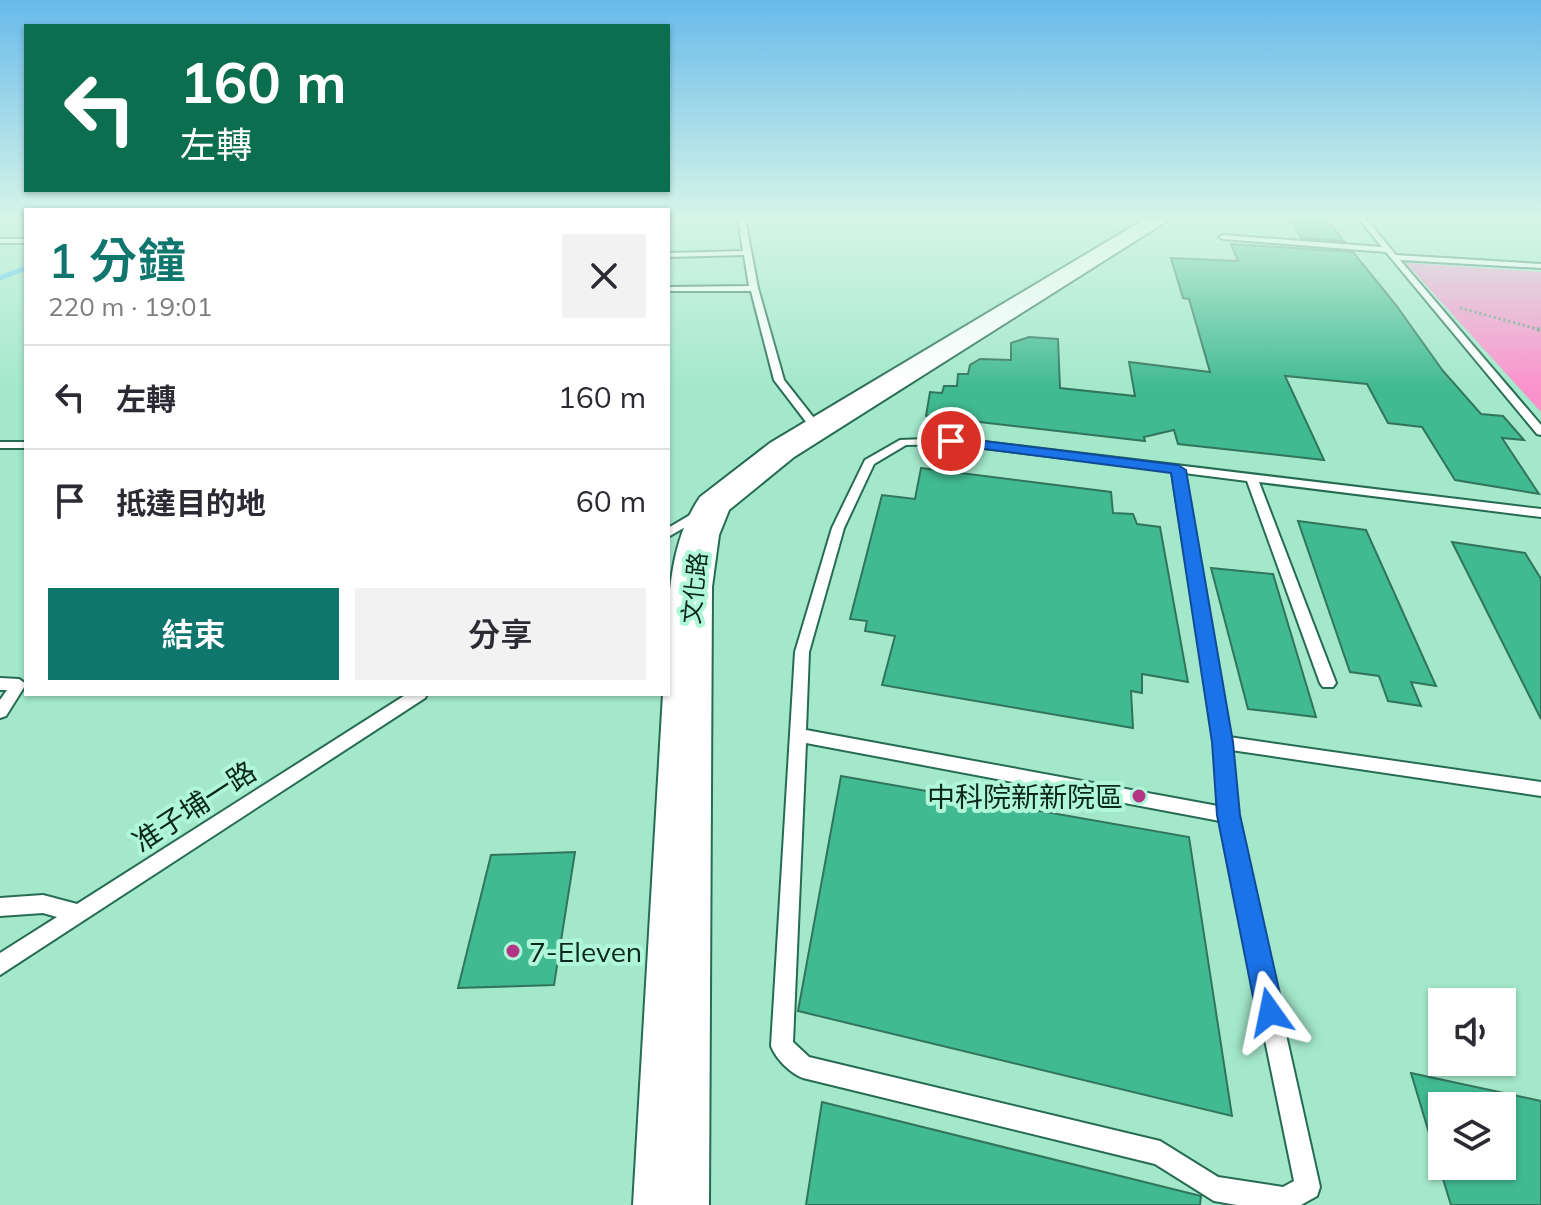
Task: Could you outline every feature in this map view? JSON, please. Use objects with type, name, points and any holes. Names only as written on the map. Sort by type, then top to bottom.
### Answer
[{"type":"main road","points":[[713,505],[782,450],[1068,275]]},
{"type":"main road","name":"文化路","points":[[671,1205],[691,587],[700,535],[713,505]]},
{"type":"lane","points":[[751,275],[779,380],[817,429]]},
{"type":"lane","points":[[1408,275],[1541,432]]},
{"type":"lane","points":[[670,289],[754,288]]},
{"type":"lane","points":[[1178,470],[1222,742],[1228,815],[1308,1187],[1285,1200],[1214,1189],[1160,1153],[803,1067],[782,1046],[802,652],[838,528],[869,462],[904,442],[951,441],[1541,513]]},
{"type":"lane","points":[[0,445],[24,445]]},
{"type":"lane","points":[[1252,478],[1328,683]]},
{"type":"lane","points":[[670,532],[713,505]]},
{"type":"lane","points":[[0,684],[19,685],[0,712]]},
{"type":"lane","name":"准子埔一路","points":[[0,965],[416,696]]},
{"type":"lane","points":[[799,735],[1228,815]]},
{"type":"lane","points":[[1222,742],[1541,789]]},
{"type":"lane","points":[[0,907],[43,904],[79,914]]},
{"type":"path","points":[[1428,299],[1541,330]]},
{"type":"shaded area","points":[[1417,275],[1541,275],[1541,412]]},
{"type":"building","points":[[1176,275],[1372,275],[1443,371],[1481,414],[1503,416],[1524,440],[1502,438],[1539,494],[1455,480],[1422,427],[1388,423],[1367,384],[1285,376],[1324,460],[1178,444],[1174,430],[1144,437],[1145,441],[926,416],[930,392],[942,393],[944,386],[957,386],[958,374],[968,374],[970,365],[980,359],[1011,360],[1011,343],[1029,337],[1058,339],[1060,388],[1135,396],[1129,362],[1210,372],[1189,299],[1183,298]]},
{"type":"building","points":[[921,468],[1111,492],[1113,513],[1133,514],[1137,524],[1160,527],[1188,682],[1142,674],[1142,693],[1131,691],[1133,728],[882,685],[895,636],[865,631],[867,621],[850,619],[882,495],[915,499]]},
{"type":"building","points":[[1298,521],[1366,530],[1436,686],[1411,682],[1421,706],[1388,701],[1379,676],[1350,672]]},
{"type":"building","points":[[1452,542],[1525,553],[1541,579],[1541,719]]},
{"type":"building","points":[[1211,568],[1273,574],[1316,717],[1248,709]]},
{"type":"building","points":[[841,776],[1189,837],[1232,1116],[798,1011]]},
{"type":"building","name":"7-Eleven","points":[[575,852],[554,985],[458,988],[491,855]]},
{"type":"building","points":[[1411,1073],[1499,1092],[1428,1092],[1428,1129]]},
{"type":"building","points":[[1516,1096],[1541,1101],[1541,1205],[1451,1205],[1443,1180],[1516,1180]]},
{"type":"building","points":[[822,1102],[1201,1196],[1200,1205],[806,1205]]},
{"type":"waterway","points":[[0,278],[7,275]]},
{"type":"place","name":"中科院新新院區","points":[[1139,796]]},
{"type":"place","name":"7-Eleven","points":[[513,951]]},
{"type":"route","points":[[951,441],[1178,470],[1222,742],[1228,815],[1270,1012]]}]
